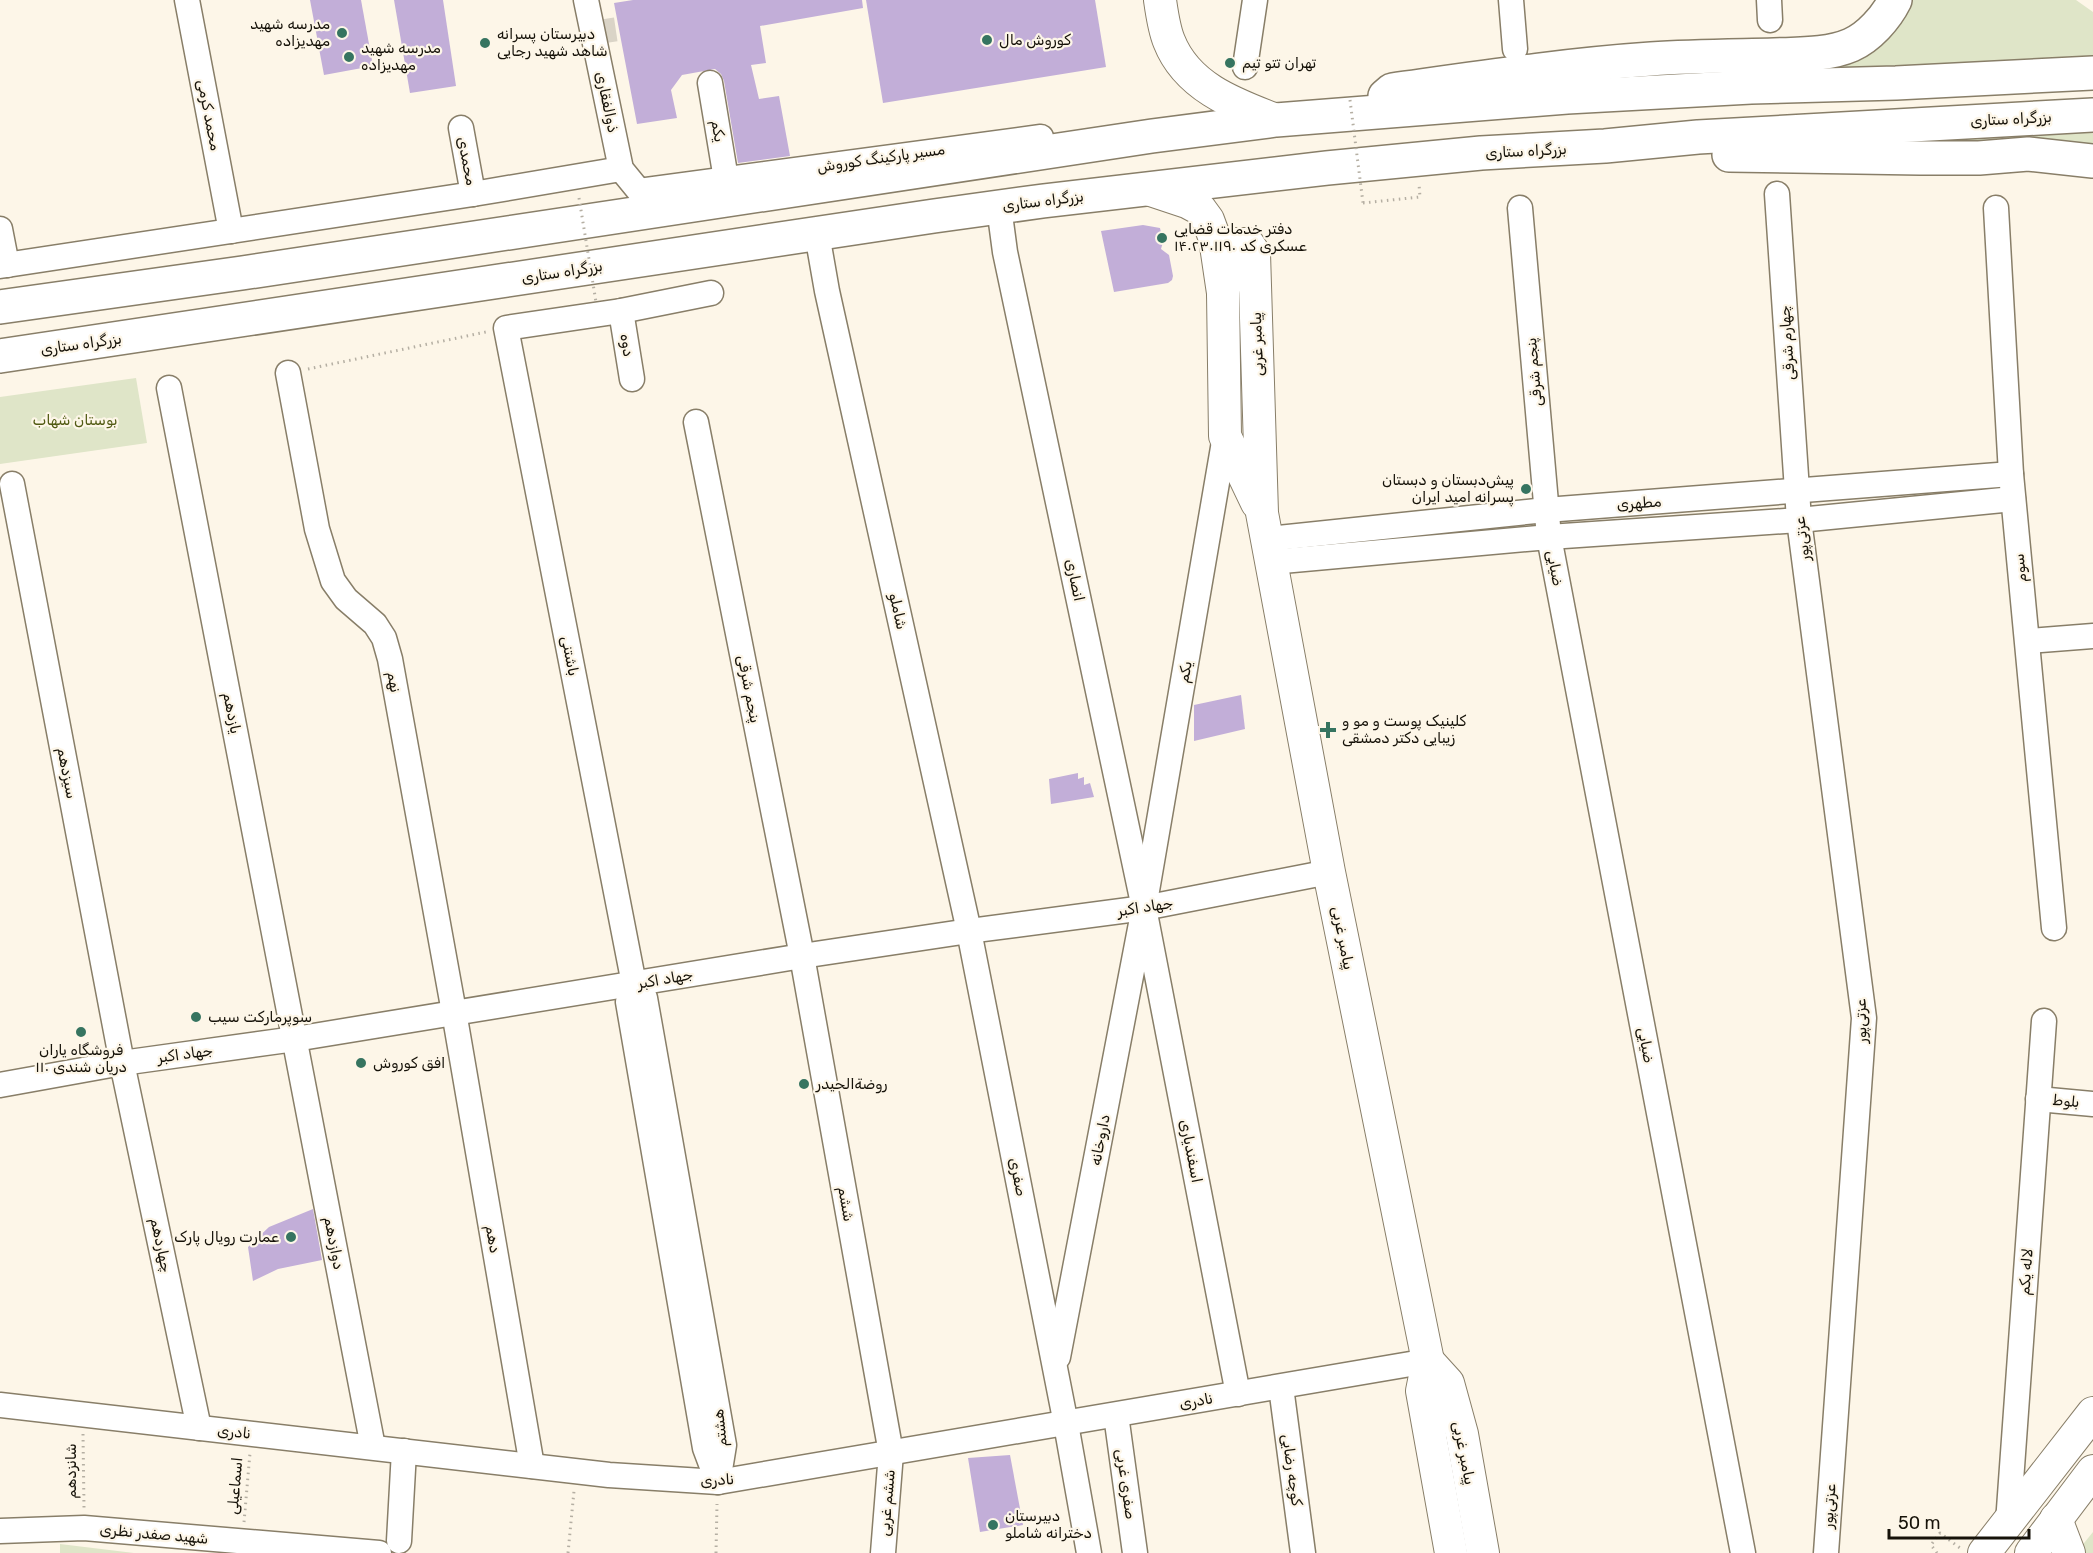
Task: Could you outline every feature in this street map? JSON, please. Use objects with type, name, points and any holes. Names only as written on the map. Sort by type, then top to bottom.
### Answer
[{"type":"highway","points":[[1359,106],[1392,90],[1483,76],[1652,59],[1799,54],[1834,50],[1851,45],[1868,35],[1891,9],[1895,0]]},
{"type":"highway","points":[[0,307],[1359,106],[2093,73]]},
{"type":"highway","name":"بزرگراه ستاری","points":[[0,356],[999,207],[1327,168],[1481,153],[1605,146],[1698,137],[2093,115]]},
{"type":"highway","points":[[1605,146],[1732,155],[1979,158],[2028,154],[2093,160]]},
{"type":"highway","points":[[1979,158],[2093,181]]},
{"type":"main road","points":[[1160,0],[1169,41],[1180,63],[1192,76],[1232,103],[1276,120]]},
{"type":"main road","name":"پیامبر غربی","points":[[1148,189],[1200,209],[1208,220],[1215,239],[1223,293]]},
{"type":"main road","name":"پیامبر غربی","points":[[1267,538],[1225,436],[1223,293],[1225,253],[1234,244],[1248,244],[1254,253],[1267,538],[1329,872],[1428,1361],[1422,1391],[1451,1553]]},
{"type":"main road","name":"پیامبر غربی","points":[[1428,1361],[1448,1383],[1462,1434],[1483,1553]]},
{"type":"main road","points":[[1984,1553],[2093,1413]]},
{"type":"main road","points":[[2031,1553],[2093,1471]]},
{"type":"main road","points":[[2056,1519],[2069,1553]]},
{"type":"street","name":"محمد کرمی","points":[[187,0],[231,231]]},
{"type":"street","name":"ذوالفقاری","points":[[586,0],[621,169]]},
{"type":"street","points":[[1245,67],[1255,0]]},
{"type":"street","points":[[1511,0],[1515,49]]},
{"type":"street","name":"یکم","points":[[710,83],[726,179]]},
{"type":"street","name":"محمدی","points":[[461,128],[473,194]]},
{"type":"street","name":"مسیر پارکینگ کوروش","points":[[621,169],[639,191],[1108,128],[1152,136]]},
{"type":"street","points":[[0,229],[3,265],[473,194],[621,169]]},
{"type":"street","name":"چهارم شرقی","points":[[1777,194],[1797,492]]},
{"type":"street","name":"انصاری","points":[[999,207],[1005,252],[1144,908]]},
{"type":"street","name":"پنجم شرقی","points":[[1520,208],[1549,537]]},
{"type":"street","name":"سوم","points":[[1996,208],[2013,499],[2054,928]]},
{"type":"street","name":"شاملو","points":[[817,234],[827,291],[969,931]]},
{"type":"street","points":[[506,328],[621,311],[711,293]]},
{"type":"street","name":"دوه","points":[[621,311],[632,380]]},
{"type":"street","name":"باشتنی","points":[[506,328],[634,984]]},
{"type":"street","name":"نهم","points":[[288,373],[316,529],[333,580],[346,599],[375,624],[384,638],[390,658],[454,1012]]},
{"type":"street","name":"یازدهم","points":[[169,388],[295,1039]]},
{"type":"street","name":"پنجم شرقی","points":[[696,423],[802,956]]},
{"type":"street","name":"یکم","points":[[1144,908],[1225,436]]},
{"type":"street","name":"مطهری","points":[[1267,538],[1546,510],[2011,474]]},
{"type":"street","name":"سیزدهم","points":[[12,484],[122,1063]]},
{"type":"street","name":"عزتی‌پور","points":[[1797,492],[1798,520],[1864,1018],[1826,1553]]},
{"type":"street","name":"مطهری","points":[[1267,538],[1549,537],[1798,520],[2013,499]]},
{"type":"street","name":"ضیایی","points":[[1549,537],[1743,1553]]},
{"type":"street","points":[[2028,641],[2093,636]]},
{"type":"street","name":"جهاد اکبر","points":[[0,1086],[122,1063],[295,1039],[802,956],[1144,908],[1329,872]]},
{"type":"street","name":"داروخانه","points":[[1056,1371],[1144,908]]},
{"type":"street","name":"اسفندیاری","points":[[1144,908],[1238,1394]]},
{"type":"street","name":"صفری","points":[[969,931],[1066,1424]]},
{"type":"street","name":"ششم","points":[[802,956],[891,1453]]},
{"type":"street","name":"هشتم","points":[[634,984],[628,1002],[630,1014],[705,1448],[718,1482]]},
{"type":"street","name":"دهم","points":[[454,1012],[532,1466]]},
{"type":"street","name":"لاله یکم","points":[[2008,1523],[2044,1021]]},
{"type":"street","name":"دوازدهم","points":[[295,1039],[372,1448]]},
{"type":"street","name":"چهاردهم","points":[[122,1063],[199,1428]]},
{"type":"street","name":"بلوط","points":[[2038,1099],[2093,1104]]},
{"type":"street","name":"نادری","points":[[0,1405],[609,1475],[718,1482],[1428,1361]]},
{"type":"street","name":"کوچه رضایی","points":[[1281,1387],[1304,1553]]},
{"type":"street","name":"صفری غربی","points":[[1116,1415],[1135,1553]]},
{"type":"street","points":[[1066,1424],[1089,1553]]},
{"type":"street","points":[[389,1547],[404,1451]]},
{"type":"street","name":"ششم غربی","points":[[883,1553],[891,1453]]},
{"type":"street","name":"شهید صفدر نظری","points":[[0,1532],[84,1528],[242,1541],[389,1547]]},
{"type":"street","points":[[0,1532],[6,1553]]},
{"type":"path","points":[[1359,106],[1363,203],[1420,197]]},
{"type":"path","points":[[579,198],[596,302]]},
{"type":"path","points":[[288,373],[506,328]]},
{"type":"path","name":"شانزدهم","points":[[83,1414],[84,1528]]},
{"type":"path","name":"اسماعیلی","points":[[242,1541],[252,1434]]},
{"type":"path","points":[[568,1553],[575,1471]]},
{"type":"path","points":[[716,1553],[718,1482]]},
{"type":"path","points":[[1937,1553],[1931,1545],[1940,1533],[1966,1553]]},
{"type":"green space","points":[[1910,0],[2076,0],[2093,12],[2093,58],[1475,84],[1813,61]]},
{"type":"green space","points":[[2093,129],[2093,149],[1857,148],[1975,134]]},
{"type":"green space","name":"بوستان شهاب","points":[[136,378],[147,443],[0,464],[0,397]]},
{"type":"green space","points":[[2093,1532],[2093,1553],[2082,1553],[2080,1548]]},
{"type":"green space","points":[[60,1544],[134,1553],[60,1553]]},
{"type":"building","name":"مدرسه شهید مهدیزاده","points":[[310,0],[361,0],[373,66],[324,75]]},
{"type":"building","points":[[394,0],[443,0],[456,86],[410,93]]},
{"type":"building","points":[[633,0],[862,0],[863,8],[760,26],[766,63],[751,65],[759,99],[779,96],[790,156],[738,163],[724,81],[715,69],[682,75],[671,90],[677,118],[637,124],[614,3]]},
{"type":"building","name":"کوروش مال","points":[[866,0],[1095,0],[1106,67],[883,103]]},
{"type":"building","points":[[1143,225],[1160,228],[1163,242],[1161,249],[1169,255],[1172,280],[1168,283],[1114,292],[1101,231]]},
{"type":"building","points":[[1241,695],[1245,729],[1194,741],[1194,705]]},
{"type":"building","points":[[1078,773],[1078,779],[1084,777],[1084,785],[1090,783],[1094,797],[1051,804],[1049,779]]},
{"type":"building","name":"عمارت رویال پارک","points":[[313,1209],[322,1260],[278,1269],[253,1281],[248,1247],[269,1227]]},
{"type":"building","points":[[1010,1455],[1023,1525],[980,1532],[968,1458]]},
{"type":"tunnel","points":[[592,33],[619,29]]},
{"type":"place","name":"مدرسه شهید مهدیزاده","points":[[342,33]]},
{"type":"place","name":"کوروش مال","points":[[987,40]]},
{"type":"place","name":"دبیرستان پسرانه شاهد شهید رجایی","points":[[485,43]]},
{"type":"place","name":"مدرسه شهيد مهديزاده","points":[[349,57]]},
{"type":"place","name":"تهران تتو تیم","points":[[1230,63]]},
{"type":"place","name":"دفتر خدمات قضایی عسکری کد ۱۴۰۲۳۰۱۱۹۰","points":[[1162,238]]},
{"type":"place","name":"پیش‌دبستان و دبستان پسرانه امید ایران","points":[[1526,489]]},
{"type":"place","name":"کلینیک پوست و مو و زیبایی دکتر دمشقی","points":[[1328,730]]},
{"type":"place","name":"سوپرمارکت سیب","points":[[196,1017]]},
{"type":"place","name":"فروشگاه یاران دریان شندی ۱۱۰","points":[[81,1032]]},
{"type":"place","name":"افق کوروش","points":[[361,1063]]},
{"type":"place","name":"روضةالحیدر","points":[[804,1084]]},
{"type":"place","name":"عمارت رویال پارک","points":[[291,1237]]},
{"type":"place","name":"دبیرستان دخترانه شاملو","points":[[993,1525]]}]
